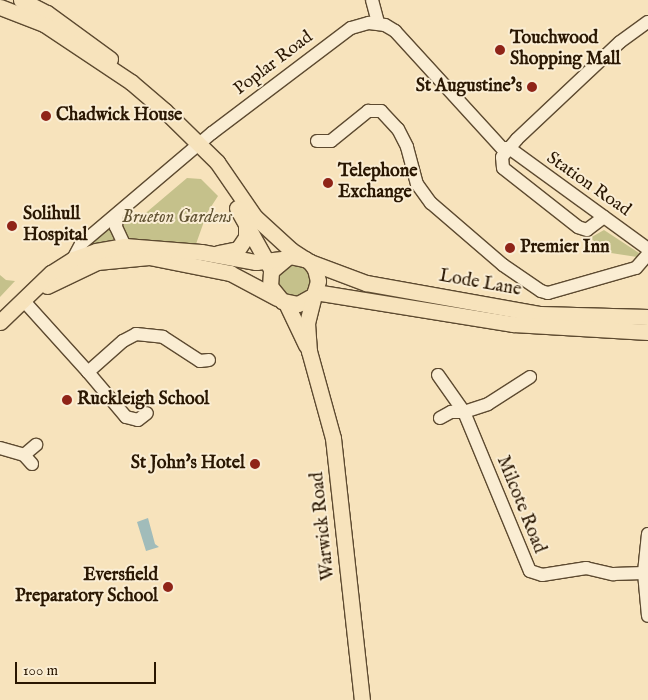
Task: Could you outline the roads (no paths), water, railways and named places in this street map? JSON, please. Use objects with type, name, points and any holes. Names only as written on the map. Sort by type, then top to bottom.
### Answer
[{"type":"main road","points":[[21,0],[87,40],[111,60],[126,80]]},
{"type":"main road","points":[[8,6],[44,24],[126,80],[165,111],[217,162],[255,217],[291,250],[308,261],[317,274],[314,293],[304,302],[282,301],[230,272],[172,260],[129,256],[84,267],[25,298]]},
{"type":"main road","points":[[198,145],[274,264],[270,286],[282,301]]},
{"type":"main road","points":[[207,254],[238,249],[246,237],[246,221]]},
{"type":"main road","points":[[0,322],[51,273],[73,259],[125,246],[207,254],[274,264],[308,261]]},
{"type":"main road","name":"Lode Lane","points":[[308,261],[366,283],[540,314],[648,317]]},
{"type":"main road","name":"Lode Lane","points":[[314,293],[513,324],[648,332]]},
{"type":"main road","name":"Warwick Road","points":[[314,293],[307,324],[309,351],[333,438],[362,700]]},
{"type":"main road","name":"Warwick Road","points":[[282,301],[309,351]]},
{"type":"street","points":[[372,0],[378,22]]},
{"type":"street","name":"Station Road","points":[[378,22],[395,31],[484,126],[492,128],[507,142],[509,148],[648,249]]},
{"type":"street","name":"Poplar Road","points":[[198,145],[351,28],[378,22]]},
{"type":"street","points":[[604,217],[587,230],[578,227],[503,168],[502,157],[509,148],[622,40],[648,22]]},
{"type":"street","points":[[317,141],[331,141],[368,111],[381,111],[398,129],[407,146],[417,184],[431,203],[503,265],[542,291],[548,293],[636,268],[648,254]]},
{"type":"street","points":[[73,259],[81,244],[198,145]]},
{"type":"street","points":[[117,215],[116,227],[125,246]]},
{"type":"street","points":[[25,298],[126,417],[138,420],[147,412]]},
{"type":"street","points":[[88,372],[123,340],[136,334],[163,337],[200,361],[209,360]]},
{"type":"street","name":"Milcote Road","points":[[438,375],[464,412],[530,571],[542,575],[586,568],[613,574],[644,573]]},
{"type":"street","points":[[440,418],[451,412],[464,412],[488,404],[530,377]]},
{"type":"street","points":[[0,448],[28,459],[36,445]]},
{"type":"street","points":[[648,534],[644,573],[648,616]]},
{"type":"water","points":[[148,518],[155,544],[159,547],[146,551],[137,522]]},
{"type":"place","name":"Touchwood Shopping Mall","points":[[500,50]]},
{"type":"place","name":"St Augustine's","points":[[532,87]]},
{"type":"place","name":"Chadwick House","points":[[46,116]]},
{"type":"place","name":"Telephone Exchange","points":[[328,183]]},
{"type":"place","name":"Solihull Hospital","points":[[12,226]]},
{"type":"place","name":"Premier Inn","points":[[510,248]]},
{"type":"place","name":"Ruckleigh School","points":[[67,400]]},
{"type":"place","name":"St John's Hotel","points":[[255,464]]},
{"type":"place","name":"Eversfield Preparatory School","points":[[168,587]]},
{"type":"park label","name":"Brueton Gardens","points":[[177,218]]}]
